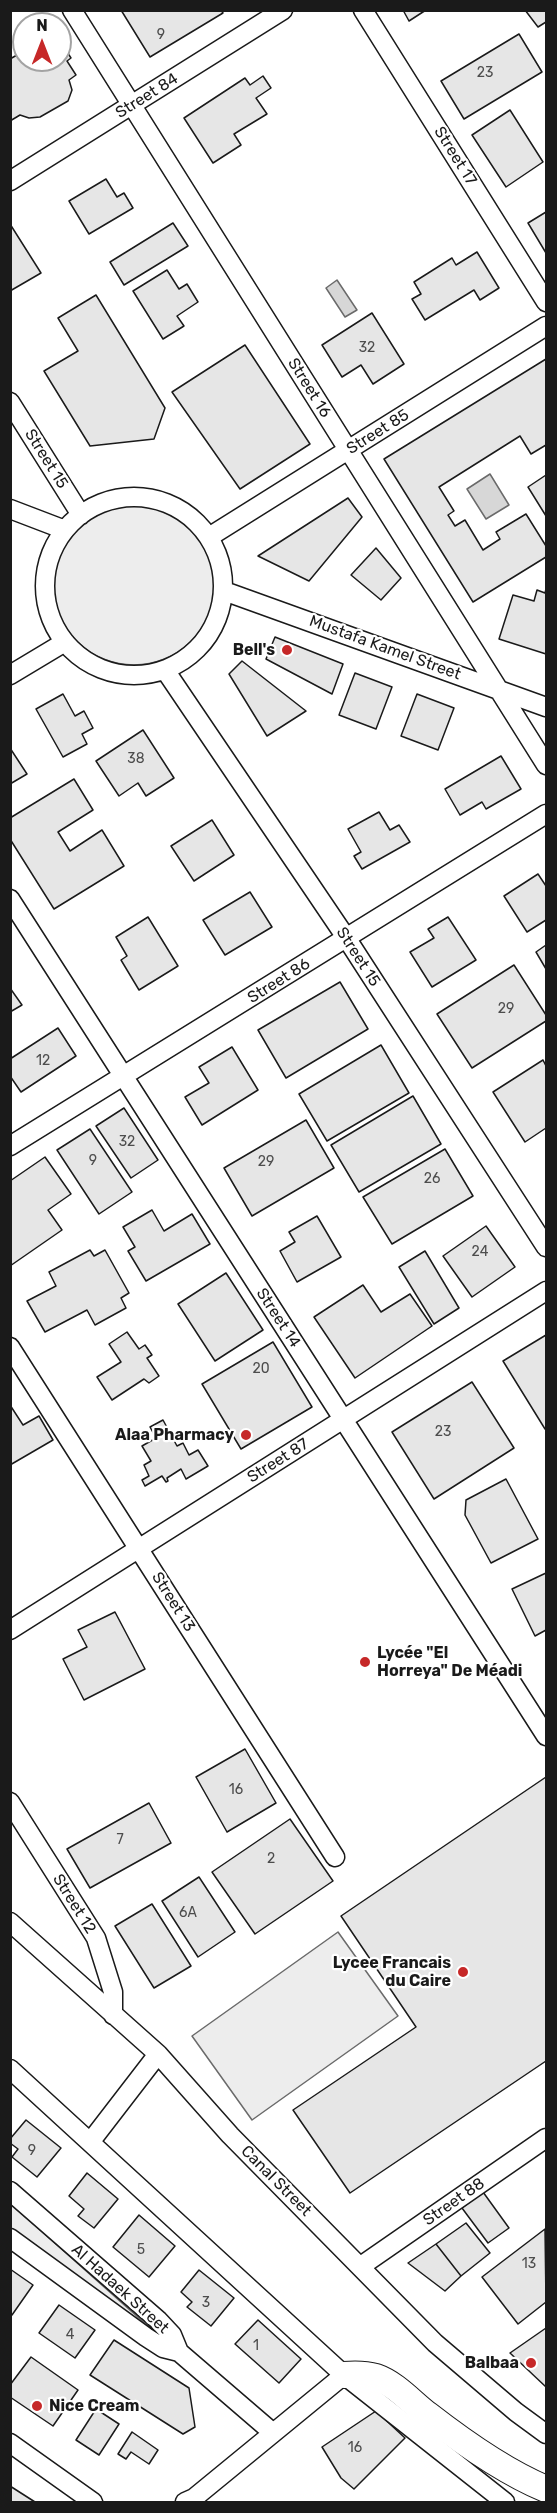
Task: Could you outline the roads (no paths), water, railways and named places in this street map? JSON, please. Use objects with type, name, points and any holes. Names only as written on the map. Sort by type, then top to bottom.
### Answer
[{"type":"main road","points":[[344,2375],[360,2374],[391,2385],[430,2417],[475,2448],[502,2466],[546,2489]]},
{"type":"street","name":"Street 16","points":[[72,10],[546,765]]},
{"type":"street","name":"Street 84","points":[[10,181],[283,10]]},
{"type":"street","name":"Street 17","points":[[363,10],[546,302]]},
{"type":"street","name":"Street 85","points":[[209,537],[546,326]]},
{"type":"street","name":"Street 15","points":[[10,402],[81,515]]},
{"type":"street","points":[[142,497],[158,500],[180,510],[199,525],[209,537],[218,554],[223,572],[224,591],[219,616],[206,639],[188,657],[165,669],[147,674],[129,675],[110,672],[78,655],[64,642],[52,621],[45,598],[46,574],[52,550],[65,530],[81,515],[110,501],[142,497]]},
{"type":"street","points":[[10,509],[65,530]]},
{"type":"street","name":"Mustafa Kamel Street","points":[[224,591],[546,707]]},
{"type":"street","points":[[10,675],[64,642]]},
{"type":"street","name":"Street 15","points":[[165,669],[347,939],[546,1247]]},
{"type":"street","name":"Street 86","points":[[10,1146],[546,814]]},
{"type":"street","name":"Street 14","points":[[10,899],[546,1736]]},
{"type":"street","name":"Street 87","points":[[10,1630],[546,1291]]},
{"type":"street","name":"Street 13","points":[[10,1347],[335,1857]]},
{"type":"street","name":"Street 12","points":[[10,1802],[96,1938],[113,1992],[113,2015]]},
{"type":"street","name":"Canal Street","points":[[10,1922],[159,2054],[230,2135],[435,2343],[516,2412],[546,2434]]},
{"type":"street","points":[[91,2141],[159,2054]]},
{"type":"street","points":[[10,2069],[344,2375],[505,2502]]},
{"type":"street","name":"Street 88","points":[[361,2266],[546,2138]]},
{"type":"street","name":"Al Hadaek Street","points":[[10,2191],[158,2320],[172,2335],[179,2352]]},
{"type":"street","name":"Al Hadaek Street","points":[[10,2238],[146,2337],[163,2348],[179,2352]]},
{"type":"street","points":[[179,2352],[272,2432]]},
{"type":"street","points":[[190,2501],[344,2375]]},
{"type":"street","points":[[10,2443],[93,2502]]},
{"type":"place","name":"Bell's","points":[[287,650]]},
{"type":"place","name":"Alaa Pharmacy","points":[[246,1435]]},
{"type":"place","name":"Lycée \"El Horreya\" De Méadi","points":[[365,1662]]},
{"type":"place","name":"Lycee Francais du Caire","points":[[463,1972]]},
{"type":"place","name":"Balbaa","points":[[531,2363]]},
{"type":"place","name":"Nice Cream","points":[[37,2406]]}]
